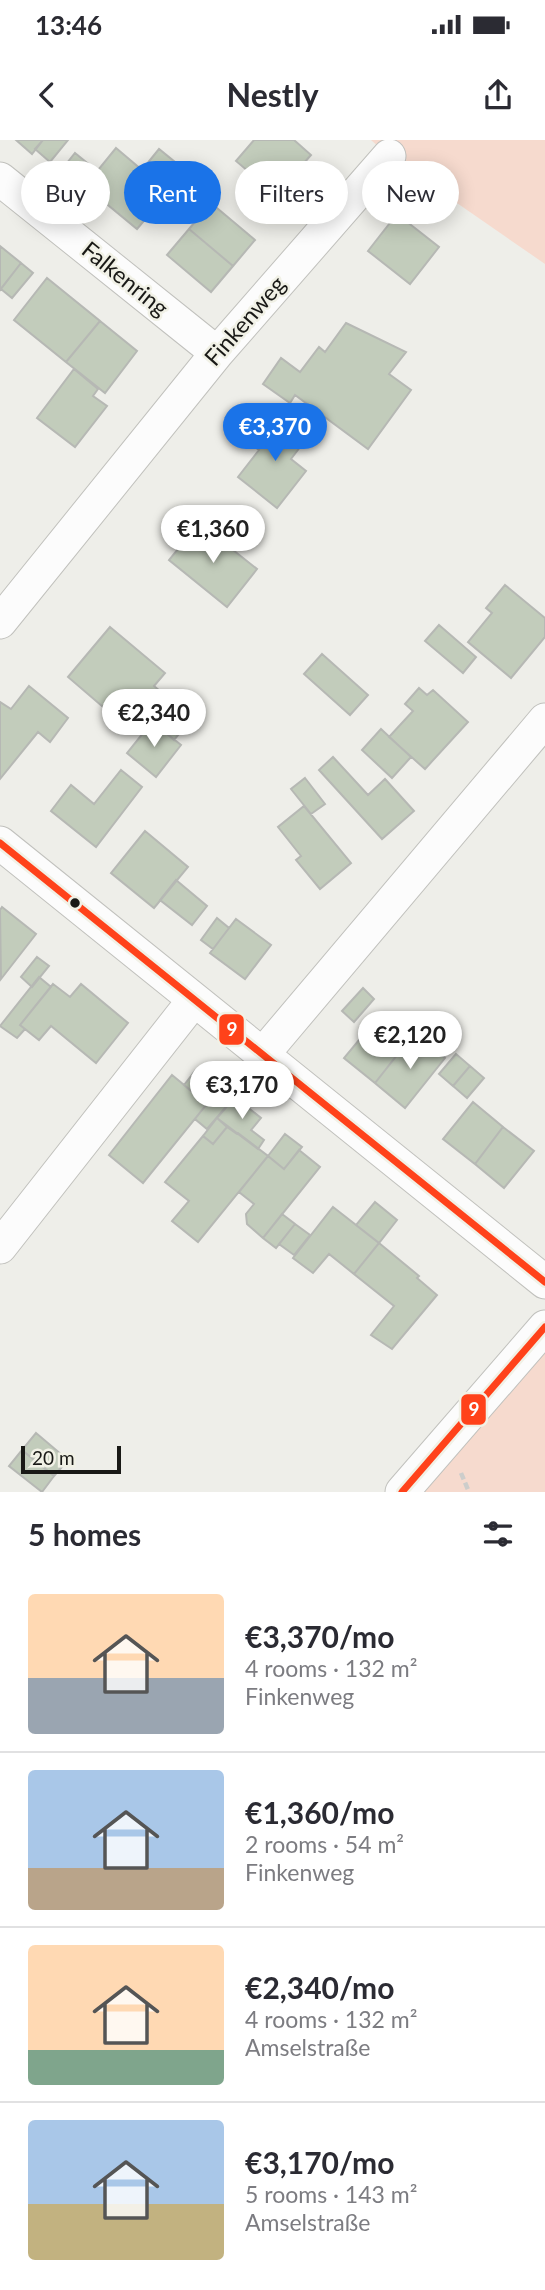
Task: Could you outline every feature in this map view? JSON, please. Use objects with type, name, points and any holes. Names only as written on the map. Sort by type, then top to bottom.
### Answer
[{"type":"street","name":"Finkenweg","points":[[0,622],[217,353],[389,156]]},
{"type":"street","name":"Falkenring","points":[[0,179],[217,353]]},
{"type":"street","points":[[263,1054],[545,720]]},
{"type":"street","points":[[0,843],[545,1282]]},
{"type":"street","points":[[0,1247],[194,1000]]},
{"type":"street","points":[[402,1492],[545,1326]]},
{"type":"shaded area","points":[[371,140],[545,140],[545,264],[459,204],[459,161],[396,161]]},
{"type":"shaded area","points":[[545,1350],[545,1492],[423,1492]]},
{"type":"building","points":[[16,140],[43,140],[32,154]]},
{"type":"building","points":[[43,140],[68,140],[51,161],[35,149]]},
{"type":"building","points":[[254,140],[294,140],[311,155],[306,161],[236,161]]},
{"type":"building","points":[[116,148],[131,161],[124,161],[124,218],[110,207],[110,161],[105,161]]},
{"type":"building","points":[[159,149],[174,161],[149,161]]},
{"type":"building","points":[[75,153],[85,161],[69,161]]},
{"type":"building","points":[[221,211],[255,240],[233,266],[189,229],[193,224],[221,224]]},
{"type":"building","points":[[389,224],[410,224],[439,247],[410,284],[368,251]]},
{"type":"building","points":[[189,229],[233,266],[211,292],[167,255]]},
{"type":"building","points":[[0,246],[21,263],[0,290]]},
{"type":"building","points":[[21,263],[33,273],[12,298],[1,289]]},
{"type":"building","points":[[47,278],[100,321],[66,362],[14,320]]},
{"type":"building","points":[[100,321],[137,351],[105,393],[66,362]]},
{"type":"building","points":[[346,323],[406,352],[389,374],[411,390],[368,449],[295,395],[290,403],[263,384],[281,358],[300,372],[319,347],[325,352]]},
{"type":"building","points":[[74,369],[98,389],[93,396],[107,406],[75,447],[37,418]]},
{"type":"building","points":[[281,417],[307,438],[291,459],[306,471],[277,508],[238,477],[259,450],[251,444],[263,430],[268,433]]},
{"type":"building","points":[[199,523],[257,569],[227,607],[169,560]]},
{"type":"building","points":[[505,585],[545,618],[545,637],[511,678],[468,642],[492,613],[486,608]]},
{"type":"building","points":[[439,625],[476,657],[463,673],[425,641]]},
{"type":"building","points":[[110,627],[165,673],[154,686],[161,692],[142,716],[135,710],[123,724],[68,677]]},
{"type":"building","points":[[322,654],[368,695],[350,715],[304,674]]},
{"type":"building","points":[[29,686],[68,718],[50,742],[38,732],[0,779],[0,702],[11,709]]},
{"type":"building","points":[[419,688],[427,695],[433,690],[468,722],[425,769],[389,737],[413,711],[405,704]]},
{"type":"building","points":[[172,710],[188,723],[174,740],[158,726]]},
{"type":"building","points":[[152,722],[181,745],[156,777],[127,753]]},
{"type":"building","points":[[381,729],[411,757],[392,778],[362,750]]},
{"type":"building","points":[[333,757],[368,795],[385,779],[414,811],[382,839],[319,770]]},
{"type":"building","points":[[121,770],[142,787],[96,847],[51,811],[71,785],[94,804]]},
{"type":"building","points":[[305,778],[325,804],[311,814],[291,789]]},
{"type":"building","points":[[304,806],[351,863],[320,889],[296,860],[301,856],[278,827]]},
{"type":"building","points":[[145,831],[188,867],[154,908],[111,873]]},
{"type":"building","points":[[176,880],[207,906],[192,925],[160,900]]},
{"type":"building","points":[[2,907],[36,934],[1,979],[0,910]]},
{"type":"building","points":[[217,918],[229,928],[213,949],[201,940]]},
{"type":"building","points":[[236,919],[271,945],[245,979],[210,953]]},
{"type":"building","points":[[37,957],[49,966],[32,987],[21,977]]},
{"type":"building","points":[[39,977],[51,987],[20,1025],[25,1029],[17,1038],[0,1026]]},
{"type":"building","points":[[53,984],[70,997],[81,984],[128,1023],[96,1063],[51,1026],[39,1040],[20,1025]]},
{"type":"building","points":[[363,988],[374,999],[354,1022],[342,1011]]},
{"type":"building","points":[[374,1022],[404,1046],[375,1083],[344,1058]]},
{"type":"building","points":[[414,1034],[445,1058],[405,1108],[375,1083]]},
{"type":"building","points":[[456,1054],[470,1066],[453,1086],[439,1074]]},
{"type":"building","points":[[470,1066],[484,1078],[467,1098],[453,1086]]},
{"type":"building","points":[[195,1071],[218,1090],[207,1104],[184,1085]]},
{"type":"building","points":[[172,1075],[207,1104],[143,1183],[109,1155]]},
{"type":"building","points":[[218,1090],[231,1101],[207,1129],[195,1119]]},
{"type":"building","points":[[235,1097],[261,1118],[251,1130],[264,1140],[258,1149],[217,1118]]},
{"type":"building","points":[[473,1102],[503,1127],[475,1164],[443,1139]]},
{"type":"building","points":[[217,1118],[227,1127],[213,1144],[203,1136]]},
{"type":"building","points":[[227,1127],[268,1156],[198,1242],[172,1221],[189,1201],[165,1182],[203,1136],[213,1144]]},
{"type":"building","points":[[503,1127],[534,1151],[504,1188],[475,1164]]},
{"type":"building","points":[[285,1134],[302,1147],[284,1169],[268,1156]]},
{"type":"building","points":[[299,1150],[320,1167],[263,1238],[247,1224],[246,1214],[254,1204],[239,1192],[268,1156],[284,1169]]},
{"type":"building","points":[[375,1202],[397,1220],[379,1243],[356,1225]]},
{"type":"building","points":[[333,1207],[379,1243],[354,1274],[329,1254],[313,1273],[293,1258]]},
{"type":"building","points":[[282,1214],[295,1224],[276,1248],[263,1238]]},
{"type":"building","points":[[295,1224],[310,1235],[294,1255],[279,1244]]},
{"type":"building","points":[[379,1243],[419,1276],[417,1278],[437,1295],[392,1349],[371,1335],[394,1306],[354,1274]]},
{"type":"building","points":[[36,1433],[68,1460],[54,1476],[22,1450]]},
{"type":"building","points":[[22,1450],[54,1476],[42,1492],[9,1466]]},
{"type":"transit line","name":"9","points":[[0,843],[545,1282]]},
{"type":"transit line","name":"9","points":[[402,1492],[545,1327]]}]
